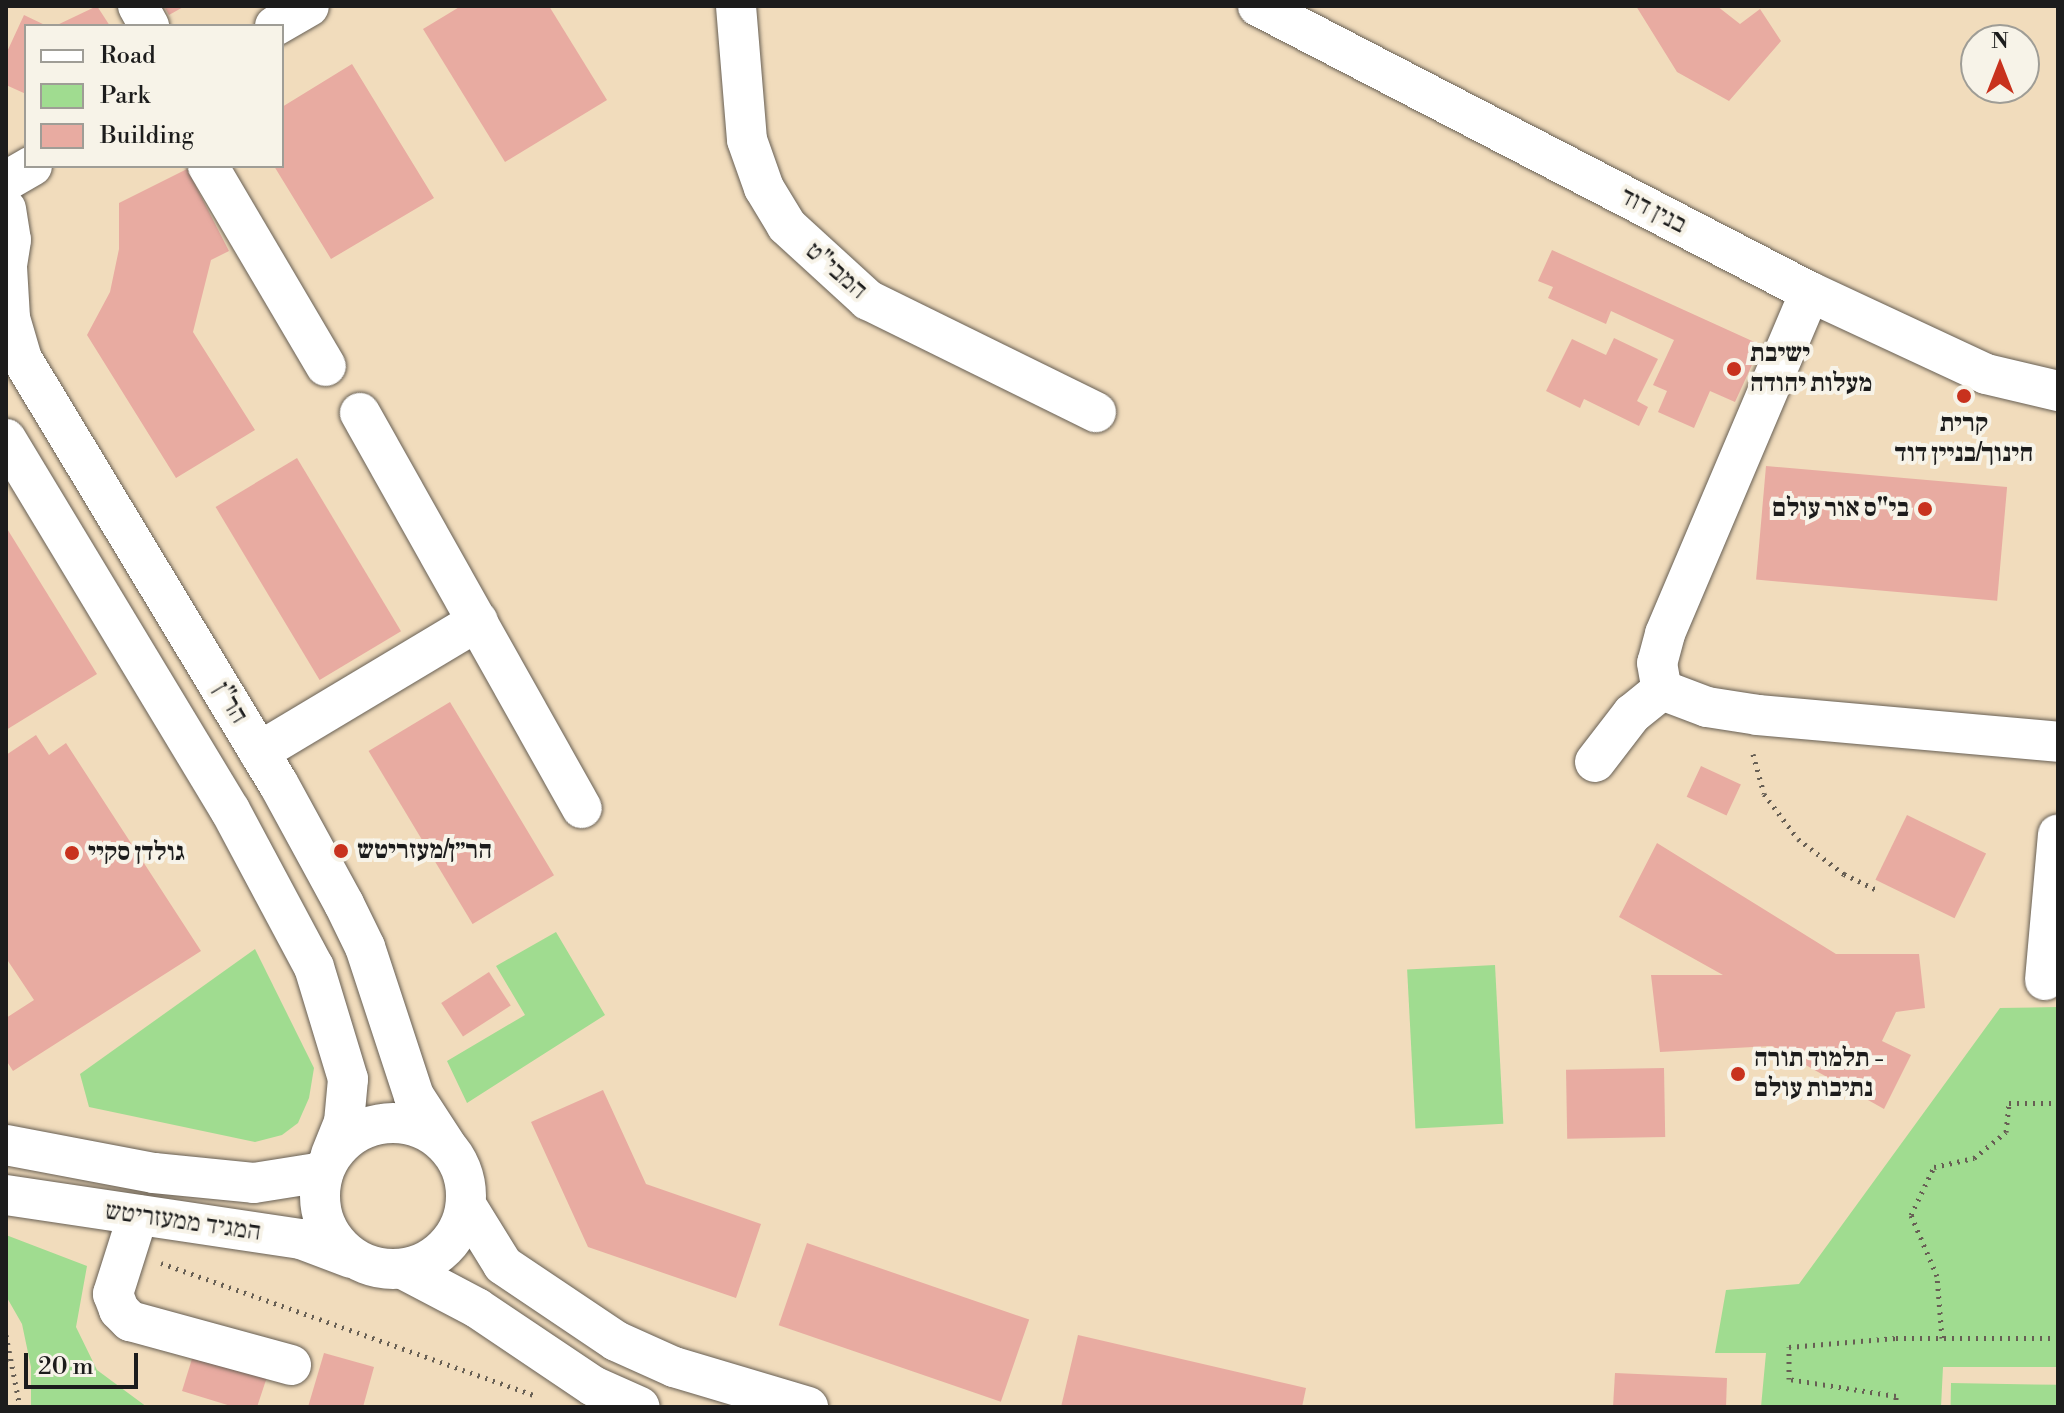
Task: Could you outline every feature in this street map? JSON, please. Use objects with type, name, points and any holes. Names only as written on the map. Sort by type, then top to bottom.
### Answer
[{"type":"street","points":[[138,6],[148,24]]},
{"type":"street","points":[[278,24],[309,6]]},
{"type":"street","name":"המבי\"ט","points":[[736,6],[747,140],[764,188],[787,226],[868,300],[1096,412]]},
{"type":"street","name":"בנין דוד","points":[[1258,6],[1810,292],[1986,374],[2058,391]]},
{"type":"street","points":[[6,181],[29,168]]},
{"type":"street","points":[[209,168],[326,366]]},
{"type":"street","name":"הר\"ן","points":[[6,209],[11,240],[7,269],[10,318],[22,359],[259,752],[344,904],[365,947],[414,1096],[446,1145]]},
{"type":"street","points":[[1662,690],[1657,663],[1665,634],[1810,292]]},
{"type":"street","points":[[360,413],[582,808]]},
{"type":"street","points":[[6,439],[230,810],[314,967],[348,1079],[344,1122],[319,1192],[328,1232],[357,1261],[403,1269],[477,1308],[593,1386],[640,1407]]},
{"type":"street","points":[[259,752],[478,621]]},
{"type":"street","points":[[1662,690],[1707,707],[1758,715],[2058,742]]},
{"type":"street","points":[[1595,762],[1632,714],[1662,690]]},
{"type":"street","points":[[2045,980],[2058,835]]},
{"type":"street","points":[[327,1163],[346,1139],[387,1123],[429,1132],[446,1145],[459,1163],[466,1205],[503,1265],[616,1341],[674,1367],[808,1407]]},
{"type":"street","name":"המגיד ממעזריטש","points":[[6,1145],[154,1173],[254,1183],[327,1163]]},
{"type":"street","name":"המגיד ממעזריטש","points":[[6,1195],[132,1233],[301,1239],[357,1261]]},
{"type":"street","points":[[403,1269],[446,1248],[466,1205]]},
{"type":"street","points":[[132,1233],[113,1294],[130,1321],[291,1365]]},
{"type":"path","points":[[1758,715],[1752,762],[1764,794],[1798,839],[1844,874],[1879,891]]},
{"type":"path","points":[[1942,1338],[1937,1276],[1911,1215],[1934,1167],[1974,1158],[2006,1132],[2009,1103],[2058,1103]]},
{"type":"path","points":[[132,1233],[537,1397]]},
{"type":"path","points":[[6,1335],[20,1407]]},
{"type":"path","points":[[1896,1407],[1896,1396],[1789,1379],[1789,1347],[1942,1338],[2052,1338]]},
{"type":"green space","points":[[556,932],[605,1015],[467,1103],[447,1061],[525,1015],[496,966]]},
{"type":"green space","points":[[255,949],[314,1068],[309,1098],[298,1123],[282,1135],[255,1142],[89,1107],[80,1074]]},
{"type":"green space","points":[[1495,965],[1503,1124],[1415,1128],[1407,970]]},
{"type":"green space","points":[[2058,1007],[2058,1367],[1943,1367],[1941,1407],[1761,1407],[1766,1353],[1715,1353],[1726,1290],[1799,1284],[2000,1008]]},
{"type":"green space","points":[[6,1235],[87,1266],[76,1327],[97,1370],[147,1407],[31,1407],[31,1367],[22,1324],[6,1296]]},
{"type":"green space","points":[[1951,1383],[2058,1385],[2058,1407],[1951,1407]]},
{"type":"building","points":[[97,6],[109,24],[59,24]]},
{"type":"building","points":[[164,6],[185,6],[169,15]]},
{"type":"building","points":[[461,6],[549,6],[607,100],[505,162],[423,29]]},
{"type":"building","points":[[1636,6],[1717,6],[1740,24],[1760,9],[1781,41],[1729,101],[1677,72]]},
{"type":"building","points":[[24,15],[43,24],[24,24],[24,93],[6,85],[6,54]]},
{"type":"building","points":[[352,64],[434,198],[331,259],[275,168],[284,168],[284,106]]},
{"type":"building","points":[[187,169],[229,251],[211,260],[193,332],[255,430],[176,478],[87,335],[110,292],[119,249],[119,203]]},
{"type":"building","points":[[1552,250],[1761,345],[1735,402],[1710,391],[1694,428],[1658,412],[1667,391],[1653,385],[1674,340],[1611,311],[1606,324],[1548,298],[1553,287],[1538,281]]},
{"type":"building","points":[[1614,338],[1658,359],[1637,401],[1648,407],[1639,426],[1584,399],[1580,408],[1546,391],[1572,339],[1606,355]]},
{"type":"building","points":[[297,458],[401,631],[320,680],[216,507]]},
{"type":"building","points":[[1766,466],[2007,487],[1997,601],[1756,580]]},
{"type":"building","points":[[6,527],[97,674],[6,730]]},
{"type":"building","points":[[450,702],[554,875],[473,924],[369,751]]},
{"type":"building","name":"גולדן סקיי","points":[[36,735],[49,755],[66,743],[201,951],[13,1071],[6,1060],[6,1018],[34,1000],[6,958],[6,755]]},
{"type":"building","points":[[1701,766],[1741,785],[1727,815],[1687,797]]},
{"type":"building","points":[[1907,815],[1986,854],[1955,918],[1875,880]]},
{"type":"building","points":[[1657,843],[1836,954],[1919,954],[1925,1008],[1896,1012],[1882,1041],[1911,1055],[1884,1109],[1772,1046],[1660,1052],[1651,975],[1723,975],[1619,917]]},
{"type":"building","points":[[489,972],[511,1006],[463,1037],[441,1003]]},
{"type":"building","points":[[1664,1068],[1665,1137],[1567,1139],[1566,1070]]},
{"type":"building","points":[[603,1090],[646,1184],[761,1224],[736,1298],[588,1247],[531,1122]]},
{"type":"building","points":[[807,1243],[1029,1320],[1001,1402],[779,1325]]},
{"type":"building","points":[[1078,1335],[1306,1388],[1302,1407],[1061,1407]]},
{"type":"building","points":[[195,1349],[269,1371],[257,1407],[234,1407],[182,1391]]},
{"type":"building","points":[[324,1353],[374,1367],[363,1407],[308,1407]]},
{"type":"building","points":[[1615,1373],[1727,1378],[1726,1407],[1613,1407]]},
{"type":"place","name":"ישיבת מעלות יהודה","points":[[1734,369]]},
{"type":"place","name":"קרית חינוך/בניין דוד","points":[[1964,396]]},
{"type":"place","name":"בי\"ס אור עולם","points":[[1925,509]]},
{"type":"place","name":"הר״ן/מעזריטש","points":[[341,851]]},
{"type":"place","name":"גולדן סקיי","points":[[72,853]]},
{"type":"place","name":"תלמוד תורה - נתיבות עולם","points":[[1738,1074]]}]
